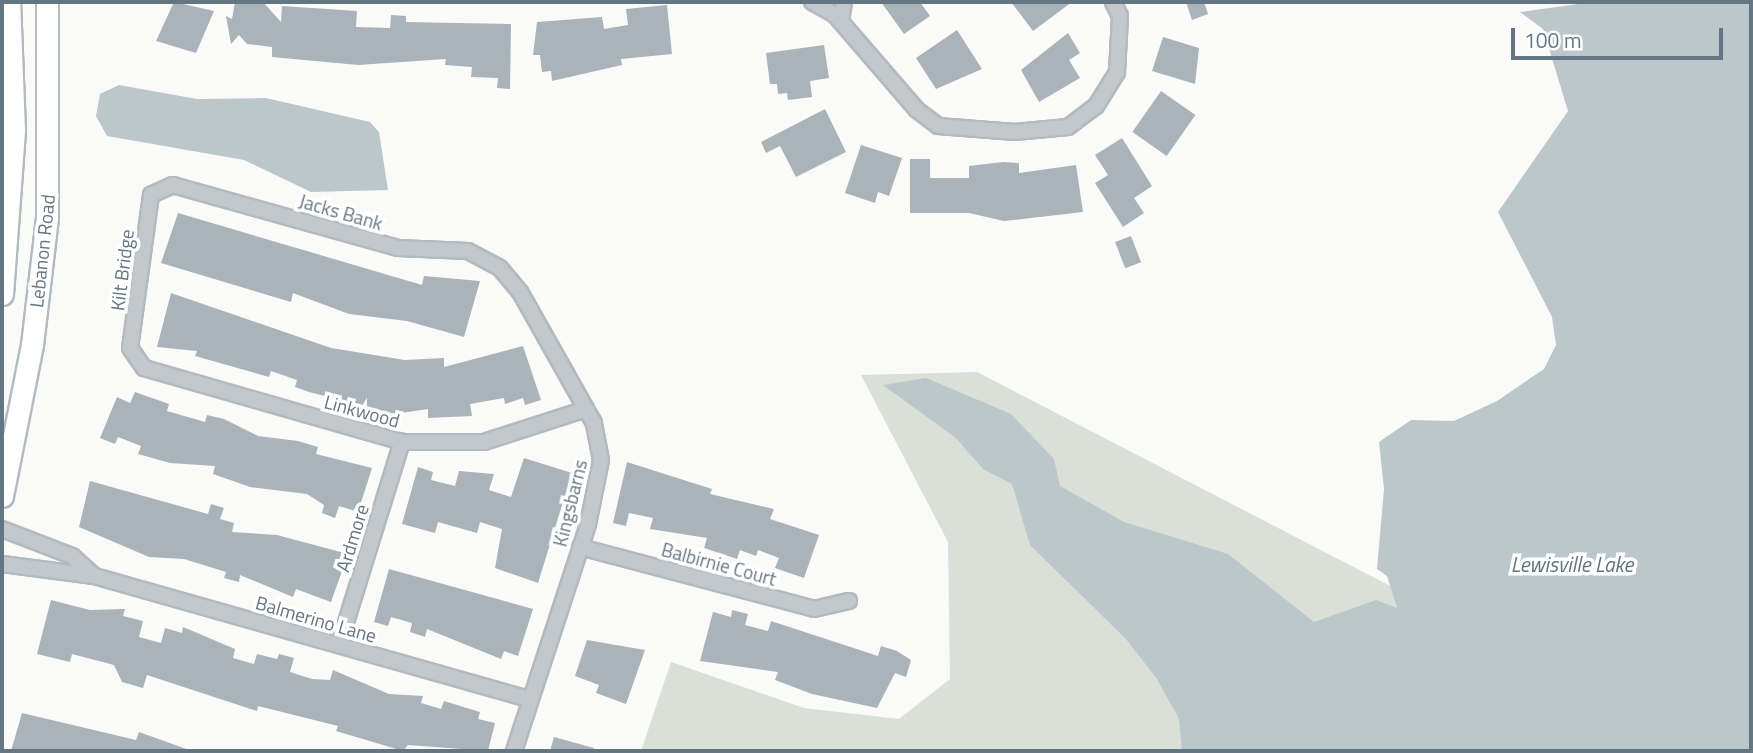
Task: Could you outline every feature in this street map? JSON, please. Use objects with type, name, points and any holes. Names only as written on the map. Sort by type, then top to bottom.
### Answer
[{"type":"main road","name":"Lebanon Road","points":[[2,294],[14,130],[9,2]]},
{"type":"main road","name":"Lebanon Road","points":[[2,496],[30,356],[47,218],[47,2]]},
{"type":"street","points":[[811,2],[841,21],[917,110],[938,126],[1053,131],[1096,106],[1117,72],[1121,16],[1113,2]]},
{"type":"street","points":[[841,21],[844,2]]},
{"type":"street","name":"Jacks Bank","points":[[158,188],[173,185],[398,248],[468,251],[509,278]]},
{"type":"street","name":"Kilt Bridge","points":[[133,358],[150,200],[158,188]]},
{"type":"street","name":"Kingsbarns","points":[[509,278],[586,409],[601,460],[580,547],[528,699],[514,751]]},
{"type":"street","name":"Linkwood","points":[[133,358],[149,370],[402,442],[484,442],[586,409]]},
{"type":"street","name":"Ardmore","points":[[339,645],[402,442]]},
{"type":"street","name":"Balmerino Lane","points":[[2,529],[72,556],[93,576]]},
{"type":"street","name":"Balbirnie Court","points":[[580,547],[814,609],[849,601]]},
{"type":"street","name":"Balmerino Lane","points":[[2,564],[93,576],[528,699]]},
{"type":"shaded area","points":[[977,372],[1566,677],[1591,751],[641,751],[671,662],[804,708],[899,719],[950,679],[948,542],[861,375]]},
{"type":"water","name":"Lewisville Lake","points":[[1593,2],[1751,2],[1751,751],[1182,751],[1179,719],[1157,679],[1126,639],[1030,545],[1012,484],[983,469],[956,438],[883,385],[926,378],[1011,414],[1054,459],[1060,486],[1124,522],[1228,554],[1314,622],[1376,600],[1397,608],[1387,576],[1377,569],[1384,489],[1379,442],[1411,420],[1454,421],[1497,401],[1544,369],[1556,345],[1552,317],[1498,212],[1568,111],[1543,29],[1520,12]]},
{"type":"water","points":[[119,85],[197,99],[266,98],[370,122],[379,132],[388,190],[311,192],[244,160],[107,136],[96,116],[100,94]]},
{"type":"building","points":[[174,2],[214,11],[196,53],[156,41]]},
{"type":"building","points":[[235,2],[263,2],[281,22],[282,6],[357,11],[356,27],[390,28],[391,15],[406,16],[406,22],[511,24],[510,89],[497,88],[498,78],[471,77],[472,67],[445,65],[446,59],[358,65],[272,57],[272,47],[247,44],[239,35],[231,44],[226,16],[232,19]]},
{"type":"building","points":[[881,2],[920,2],[930,16],[904,34]]},
{"type":"building","points":[[1011,2],[1072,2],[1033,31]]},
{"type":"building","points":[[1186,2],[1204,2],[1208,14],[1192,20]]},
{"type":"building","points":[[667,5],[672,54],[621,59],[622,65],[552,81],[551,71],[542,72],[540,55],[533,55],[537,22],[602,17],[604,29],[628,25],[626,9]]},
{"type":"building","points":[[957,30],[982,69],[936,89],[916,58]]},
{"type":"building","points":[[1068,33],[1080,53],[1069,60],[1080,78],[1039,102],[1021,70]]},
{"type":"building","points":[[1163,37],[1199,48],[1195,84],[1152,71]]},
{"type":"building","points":[[824,45],[829,78],[810,81],[812,97],[788,100],[787,93],[778,94],[777,84],[770,84],[766,53]]},
{"type":"building","points":[[1161,91],[1195,115],[1167,156],[1132,132]]},
{"type":"building","points":[[825,109],[846,152],[796,177],[780,146],[766,153],[761,142]]},
{"type":"building","points":[[1122,138],[1152,186],[1134,198],[1144,213],[1123,227],[1095,183],[1108,175],[1095,155]]},
{"type":"building","points":[[861,145],[902,158],[889,196],[878,192],[875,203],[845,193]]},
{"type":"building","points":[[910,159],[930,159],[930,178],[969,178],[969,166],[1003,162],[1019,163],[1019,173],[1076,165],[1083,212],[1004,221],[969,213],[910,213]]},
{"type":"building","points":[[178,213],[422,285],[424,276],[480,281],[464,337],[407,321],[349,314],[293,293],[291,302],[161,263]]},
{"type":"building","points":[[1131,236],[1141,262],[1125,268],[1115,242]]},
{"type":"building","points":[[171,293],[331,348],[405,360],[444,358],[444,367],[523,346],[541,400],[525,405],[523,398],[505,404],[504,398],[470,404],[472,416],[428,418],[428,409],[395,414],[309,392],[295,387],[297,380],[271,371],[269,377],[195,356],[197,351],[157,347]]},
{"type":"building","points":[[135,392],[169,404],[167,411],[205,422],[207,415],[224,419],[258,436],[298,441],[318,447],[316,454],[372,468],[358,512],[339,506],[335,518],[322,513],[324,505],[307,494],[250,487],[213,474],[215,466],[170,463],[138,454],[141,446],[118,437],[115,444],[100,438],[117,397],[130,403]]},
{"type":"building","points":[[524,458],[572,473],[538,583],[495,568],[502,529],[480,522],[477,533],[438,522],[435,533],[402,524],[418,467],[433,472],[431,480],[455,486],[459,471],[494,474],[489,490],[511,497]]},
{"type":"building","points":[[627,462],[712,489],[710,494],[774,509],[770,519],[819,535],[804,578],[775,568],[779,558],[758,550],[756,556],[740,550],[737,559],[704,548],[707,538],[650,529],[653,518],[629,513],[626,526],[613,523]]},
{"type":"building","points":[[90,481],[208,514],[211,504],[224,508],[220,519],[234,523],[232,532],[277,535],[348,554],[331,602],[296,589],[293,597],[240,575],[239,582],[224,578],[226,572],[184,559],[149,557],[79,527]]},
{"type":"building","points":[[389,569],[533,609],[518,656],[504,651],[501,659],[427,629],[425,637],[410,632],[412,623],[391,617],[388,626],[374,622]]},
{"type":"building","points":[[51,600],[90,610],[125,609],[123,616],[143,621],[139,637],[161,643],[165,628],[182,633],[183,627],[235,649],[233,658],[254,664],[257,654],[277,659],[279,654],[294,658],[290,672],[312,679],[330,680],[333,670],[389,694],[423,696],[421,703],[441,709],[444,701],[480,712],[478,719],[495,723],[488,751],[408,745],[403,751],[336,731],[338,726],[258,706],[257,711],[147,675],[143,688],[122,682],[114,665],[72,654],[70,662],[37,654]]},
{"type":"building","points":[[732,610],[748,614],[745,625],[768,631],[771,621],[878,656],[881,646],[897,651],[911,660],[906,677],[895,673],[877,708],[812,694],[775,680],[778,672],[700,661],[713,612],[731,617]]},
{"type":"building","points":[[587,640],[645,650],[626,704],[596,693],[599,685],[575,676]]},
{"type":"building","points":[[22,713],[136,740],[139,732],[192,751],[11,751]]},
{"type":"building","points":[[554,737],[594,748],[593,751],[550,751]]}]
